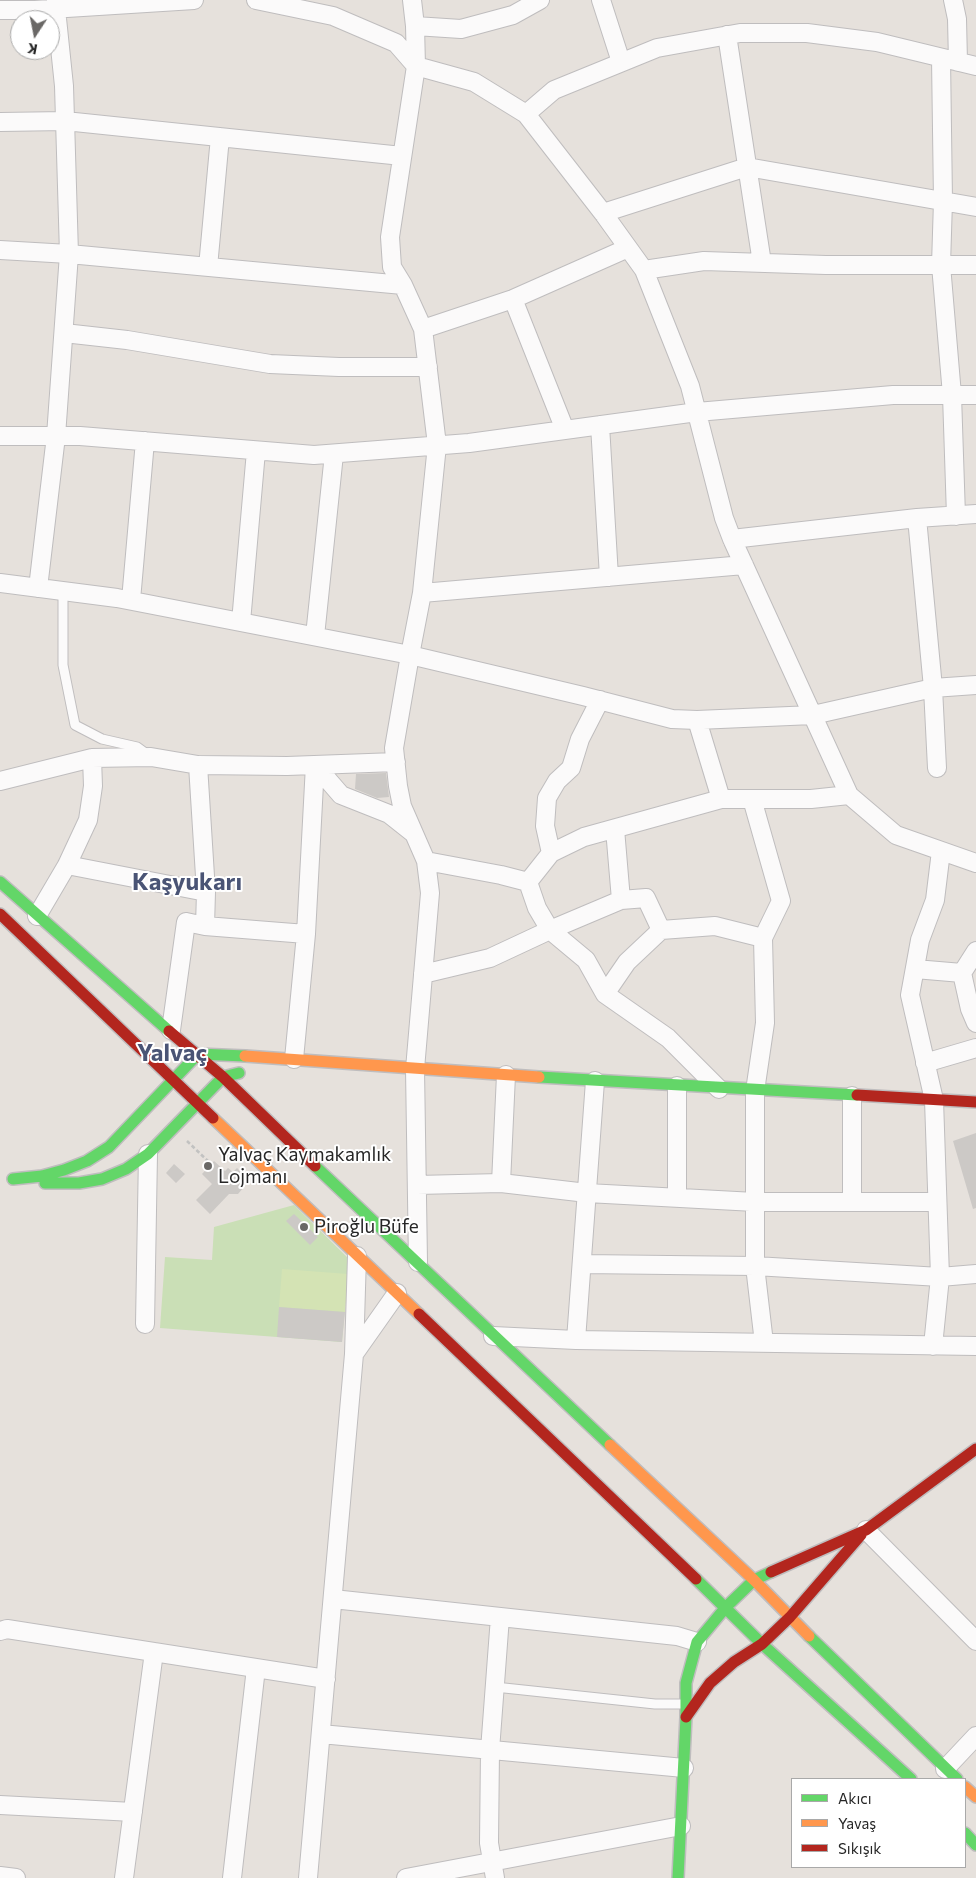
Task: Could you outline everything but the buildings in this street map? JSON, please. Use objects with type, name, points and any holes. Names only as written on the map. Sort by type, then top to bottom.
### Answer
[{"type":"main road","points":[[0,882],[223,1077],[493,1336],[754,1580],[951,1774]]},
{"type":"main road","points":[[0,914],[726,1607],[762,1644],[910,1778]]},
{"type":"main road","points":[[13,1179],[42,1176],[64,1170],[87,1161],[109,1148],[198,1054]]},
{"type":"main road","points":[[198,1054],[719,1089],[976,1102]]},
{"type":"main road","points":[[0,1178],[51,1183],[79,1183],[102,1179],[126,1169],[148,1154],[223,1077],[294,1060]]},
{"type":"main road","points":[[686,1717],[710,1683],[734,1662],[762,1644],[790,1617],[866,1530],[976,1448]]},
{"type":"main road","points":[[678,1878],[686,1683],[697,1642],[726,1607],[754,1580],[866,1530]]},
{"type":"main road","points":[[966,1788],[976,1797]]},
{"type":"main road","points":[[966,1835],[976,1845]]},
{"type":"street","points":[[0,10],[56,4],[194,0]]},
{"type":"street","points":[[256,0],[333,16],[396,43],[416,66],[474,82],[526,114],[603,212],[644,270],[663,322],[690,386],[724,518],[732,539],[849,795],[896,834],[976,863]]},
{"type":"street","points":[[412,0],[416,66],[390,237],[392,268],[403,285],[423,329],[437,445],[422,593],[394,748],[402,806],[426,861],[430,893],[415,1069],[418,1262]]},
{"type":"street","points":[[415,26],[461,29],[513,15],[540,0]]},
{"type":"street","points":[[601,0],[621,62]]},
{"type":"street","points":[[953,0],[957,19],[950,60],[941,265],[952,395],[956,516]]},
{"type":"street","points":[[38,588],[56,436],[69,254],[64,86],[56,4]]},
{"type":"street","points":[[526,114],[554,90],[657,48],[740,33],[807,33],[877,42],[976,66]]},
{"type":"street","points":[[727,35],[762,263]]},
{"type":"street","points":[[0,122],[65,121],[402,156]]},
{"type":"street","points":[[208,267],[220,137]]},
{"type":"street","points":[[603,212],[747,167],[976,206]]},
{"type":"street","points":[[423,329],[513,299],[628,248]]},
{"type":"street","points":[[0,250],[69,254],[403,285]]},
{"type":"street","points":[[644,270],[704,261],[976,265]]},
{"type":"street","points":[[513,299],[565,430]]},
{"type":"street","points":[[64,333],[126,340],[270,364],[339,367],[428,367]]},
{"type":"street","points":[[0,436],[80,436],[314,455],[469,443],[697,412],[893,395],[976,395]]},
{"type":"street","points":[[600,425],[609,577]]},
{"type":"street","points":[[131,600],[145,442]]},
{"type":"street","points":[[241,622],[256,451]]},
{"type":"street","points":[[315,636],[334,454]]},
{"type":"street","points":[[732,539],[917,518],[976,514]]},
{"type":"street","points":[[917,518],[933,688],[937,768]]},
{"type":"street","points":[[422,593],[744,565]]},
{"type":"street","points":[[0,583],[131,600],[410,655],[672,719],[697,720],[813,715],[933,688],[976,685]]},
{"type":"street","points":[[552,853],[545,826],[547,798],[557,781],[571,768],[580,739],[600,700]]},
{"type":"street","points":[[697,720],[722,799]]},
{"type":"street","points":[[0,781],[92,758],[151,757],[198,765],[315,765],[396,762]]},
{"type":"street","points":[[37,916],[66,865],[88,820],[92,786],[92,758]]},
{"type":"street","points":[[198,765],[206,892],[205,926]]},
{"type":"street","points":[[315,765],[341,795],[389,814],[415,835]]},
{"type":"street","points":[[294,1060],[306,934],[315,765]]},
{"type":"street","points":[[528,882],[552,853],[584,838],[722,799],[811,799],[849,795]]},
{"type":"street","points":[[752,799],[781,900],[763,938],[765,1023],[755,1091],[755,1266],[764,1343]]},
{"type":"street","points":[[615,829],[621,900]]},
{"type":"street","points":[[933,1346],[940,1276],[934,1100],[910,995],[920,940],[935,900],[941,851]]},
{"type":"street","points":[[426,861],[502,875],[528,882]]},
{"type":"street","points":[[66,865],[206,892]]},
{"type":"street","points":[[528,882],[536,908],[550,930],[586,960],[605,994],[668,1038],[719,1089]]},
{"type":"street","points":[[423,974],[490,958],[621,900],[646,898],[661,930]]},
{"type":"street","points":[[171,1030],[186,922],[205,926],[306,934]]},
{"type":"street","points":[[605,994],[627,962],[661,930],[715,926],[763,938]]},
{"type":"street","points":[[976,951],[962,973],[970,1009],[976,1023]]},
{"type":"street","points":[[915,969],[962,973]]},
{"type":"street","points":[[925,1063],[976,1048]]},
{"type":"street","points":[[501,1183],[506,1075]]},
{"type":"street","points":[[576,1340],[595,1081]]},
{"type":"street","points":[[677,1086],[677,1198]]},
{"type":"street","points":[[852,1096],[852,1201]]},
{"type":"street","points":[[146,1324],[148,1154]]},
{"type":"street","points":[[416,1184],[501,1183],[587,1192],[755,1202],[937,1202]]},
{"type":"street","points":[[308,1878],[354,1354],[357,1256]]},
{"type":"street","points":[[582,1264],[755,1266],[940,1276],[976,1274]]},
{"type":"street","points":[[354,1354],[398,1293]]},
{"type":"street","points":[[493,1336],[576,1340],[976,1346]]},
{"type":"street","points":[[866,1530],[976,1641]]},
{"type":"street","points":[[333,1599],[677,1636],[697,1642]]},
{"type":"street","points":[[494,1870],[490,1843],[490,1750],[500,1617]]},
{"type":"street","points":[[0,1630],[7,1629],[326,1679]]},
{"type":"street","points":[[124,1878],[154,1652]]},
{"type":"street","points":[[232,1878],[256,1668]]},
{"type":"street","points":[[321,1734],[684,1768]]},
{"type":"street","points":[[951,1774],[976,1736]]},
{"type":"street","points":[[0,1805],[133,1812]]},
{"type":"street","points":[[406,1878],[494,1870],[681,1826]]},
{"type":"street","points":[[0,1876],[16,1878]]},
{"type":"lane","points":[[63,591],[63,665],[75,725],[102,739],[137,747],[151,757]]},
{"type":"lane","points":[[495,1687],[655,1704],[685,1704]]},
{"type":"path","points":[[173,1128],[211,1164]]},
{"type":"green space","points":[[294,1205],[349,1259],[342,1342],[160,1328],[165,1257],[212,1260],[214,1227]]},
{"type":"green space","points":[[282,1269],[348,1274],[345,1312],[279,1307]]},
{"type":"traffic: fast","points":[[0,882],[169,1031]]},
{"type":"traffic: fast","points":[[13,1179],[42,1176],[64,1170],[87,1161],[109,1147],[198,1054],[245,1056]]},
{"type":"traffic: fast","points":[[45,1183],[79,1183],[102,1179],[126,1169],[148,1154],[223,1077],[239,1073]]},
{"type":"traffic: fast","points":[[539,1077],[857,1095]]},
{"type":"traffic: fast","points":[[315,1166],[610,1445]]},
{"type":"traffic: fast","points":[[678,1878],[686,1683],[697,1642],[726,1607],[754,1580],[771,1572]]},
{"type":"traffic: fast","points":[[696,1579],[762,1644],[910,1778]]},
{"type":"traffic: fast","points":[[809,1636],[956,1778]]},
{"type":"traffic: fast","points":[[966,1834],[976,1845]]},
{"type":"traffic: slow","points":[[245,1056],[539,1077]]},
{"type":"traffic: slow","points":[[213,1118],[419,1314]]},
{"type":"traffic: slow","points":[[610,1445],[754,1580],[809,1636]]},
{"type":"traffic: slow","points":[[966,1788],[976,1797]]},
{"type":"traffic: jam","points":[[0,914],[213,1118]]},
{"type":"traffic: jam","points":[[169,1031],[223,1077],[315,1166]]},
{"type":"traffic: jam","points":[[857,1095],[976,1102]]},
{"type":"traffic: jam","points":[[419,1314],[696,1579]]},
{"type":"traffic: jam","points":[[771,1572],[866,1530],[976,1449]]},
{"type":"traffic: jam","points":[[686,1717],[710,1683],[734,1662],[762,1644],[790,1617],[861,1535]]},
{"type":"place","name":"Yalvaç Kaymakamlık Lojmanı","points":[[208,1166]]},
{"type":"place","name":"Piroğlu Büfe","points":[[304,1227]]},
{"type":"district","name":"Kaşyukarı","points":[[187,882]]},
{"type":"district","name":"Yalvaç","points":[[172,1053]]}]
